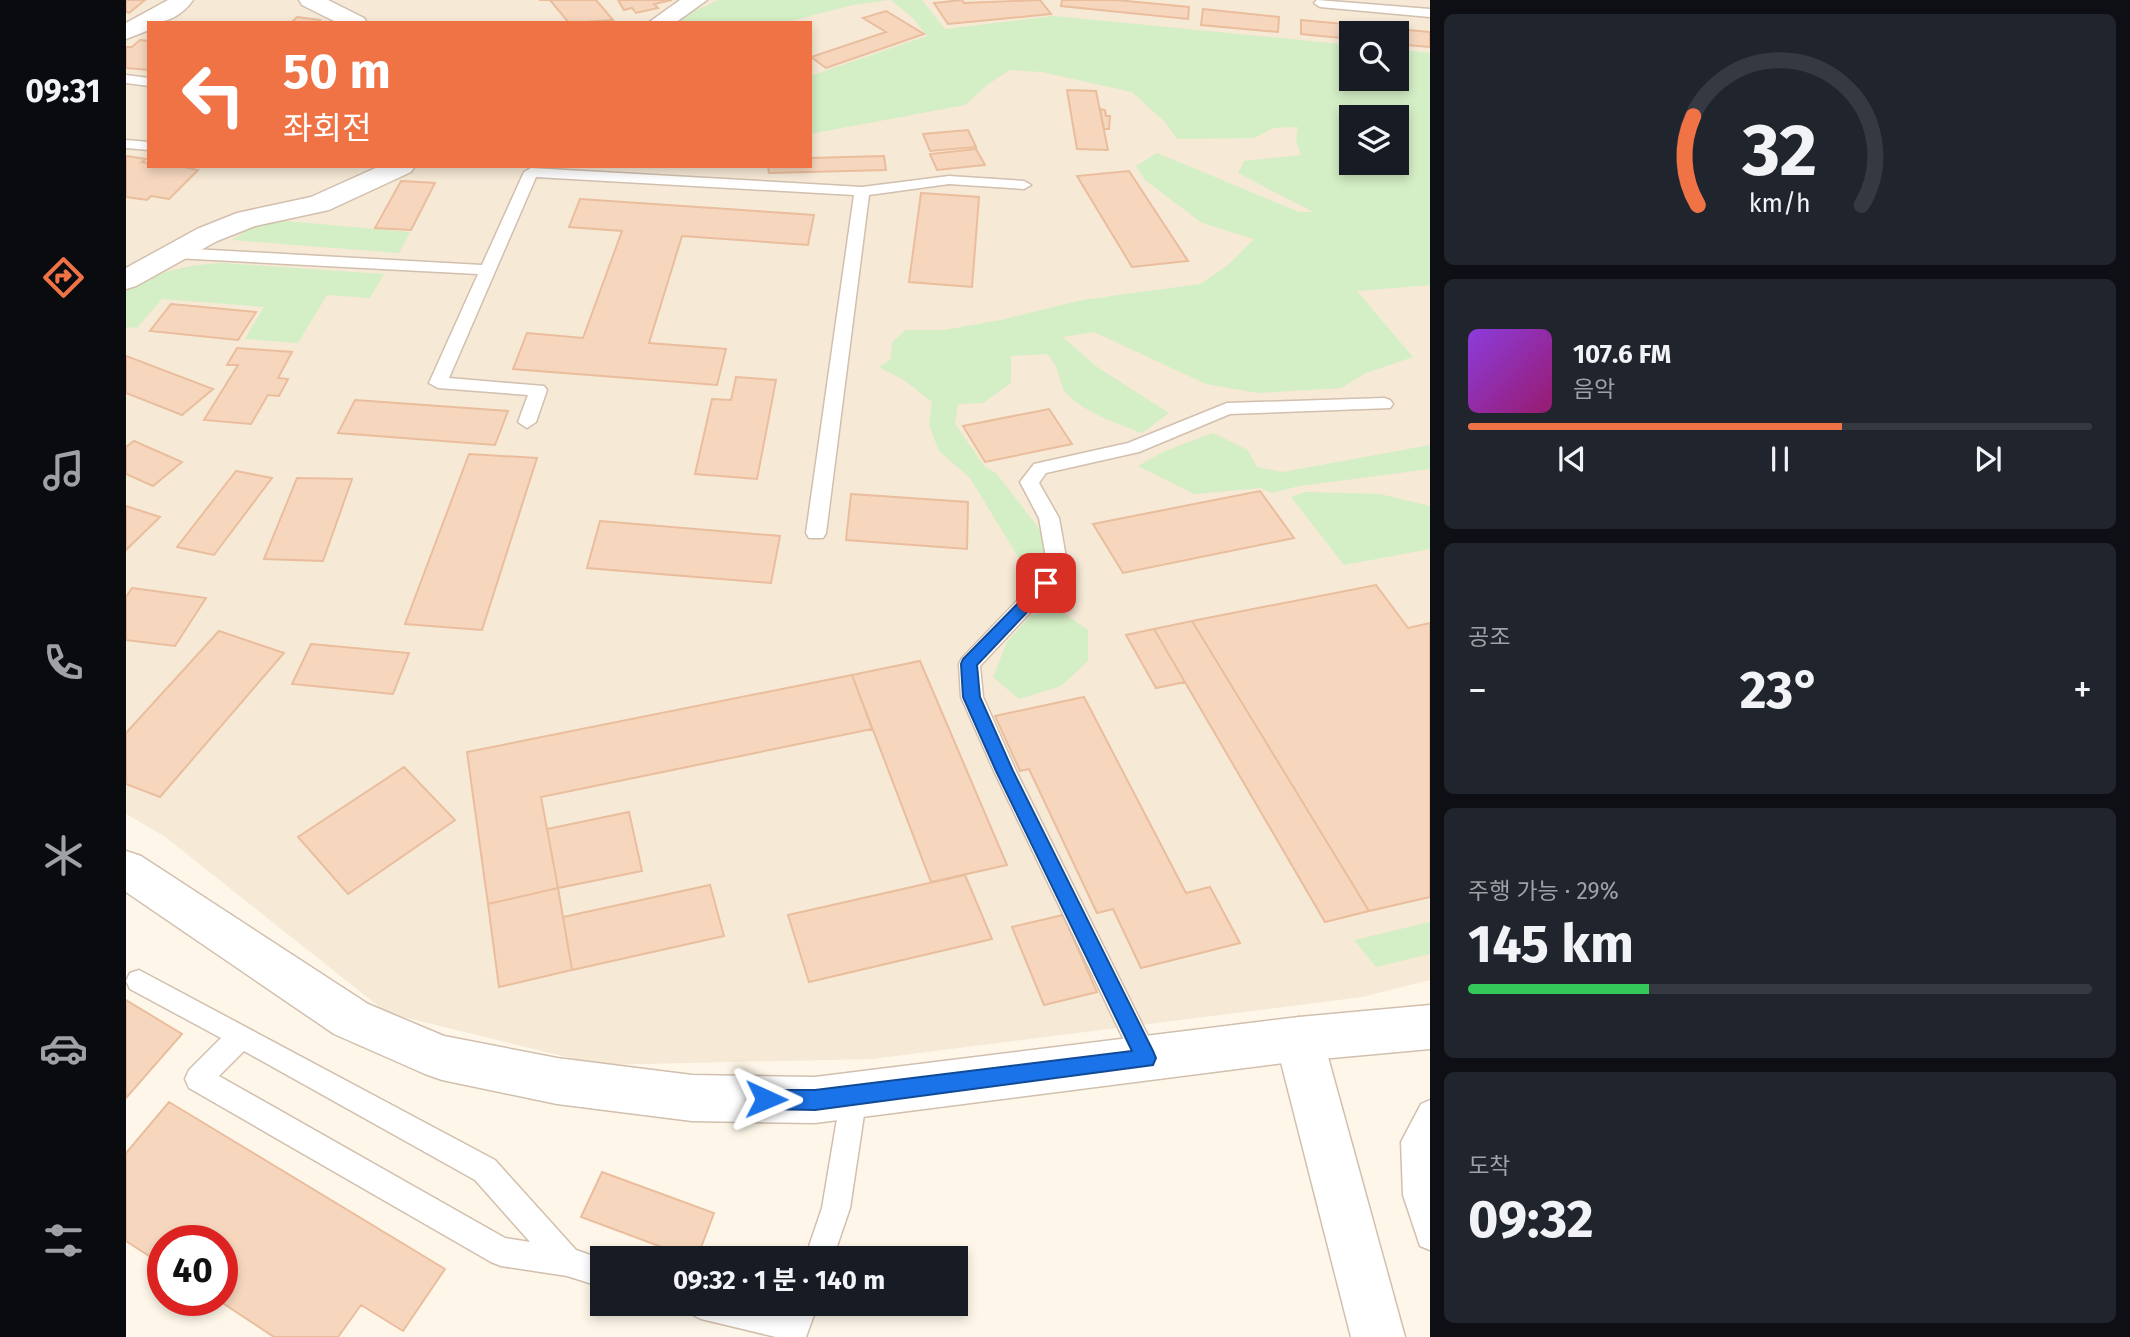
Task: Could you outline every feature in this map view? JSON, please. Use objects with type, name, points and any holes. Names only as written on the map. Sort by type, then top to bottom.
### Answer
[{"type":"street","points":[[149,21],[182,0]]},
{"type":"street","points":[[310,0],[352,21]]},
{"type":"street","points":[[662,21],[696,0]]},
{"type":"street","points":[[126,32],[147,22]]},
{"type":"street","points":[[126,280],[207,235],[247,219],[318,204],[398,168]]},
{"type":"street","points":[[126,869],[351,1019],[442,1058],[556,1081],[692,1098],[815,1100],[1298,1039],[1430,1027]]},
{"type":"street","points":[[1298,1039],[1378,1337]]},
{"type":"lane","points":[[1320,3],[1430,13]]},
{"type":"lane","points":[[126,79],[147,82]]},
{"type":"lane","points":[[126,144],[147,146]]},
{"type":"lane","points":[[527,422],[538,390],[438,383],[531,172],[862,191],[949,180],[1024,185]]},
{"type":"lane","points":[[816,533],[862,191]]},
{"type":"lane","points":[[175,253],[488,270]]},
{"type":"lane","points":[[1146,1058],[1005,771],[972,697],[969,664],[1046,583],[1057,563],[1049,518],[1029,482],[1040,468],[1133,448],[1227,409],[1384,404]]},
{"type":"lane","points":[[139,981],[485,1170],[566,1262]]},
{"type":"lane","points":[[240,1036],[198,1079],[502,1252],[566,1262],[590,1269]]},
{"type":"lane","points":[[823,1246],[836,1208],[854,1095]]},
{"type":"lane","points":[[1430,1113],[1415,1142],[1417,1195],[1430,1236]]},
{"type":"lane","points":[[765,1316],[797,1322]]},
{"type":"shaded area","points":[[126,0],[1430,0],[1430,980],[1362,997],[872,1059],[599,1065],[387,1013],[164,836],[126,814]]},
{"type":"green space","points":[[719,0],[889,0],[853,5],[791,21],[680,21],[694,11]]},
{"type":"green space","points":[[891,0],[922,0],[945,29],[1054,16],[1339,44],[1339,91],[1409,91],[1409,50],[1430,53],[1430,285],[1357,291],[1413,357],[1366,373],[1341,388],[1258,393],[1206,384],[1094,332],[1063,337],[1097,367],[1169,413],[1142,433],[1103,417],[1075,401],[1064,390],[1055,365],[1047,354],[1011,356],[1011,383],[983,403],[958,404],[955,424],[985,467],[996,473],[1038,527],[1050,557],[1026,570],[970,478],[939,451],[929,425],[932,402],[904,380],[879,367],[891,359],[892,342],[906,330],[944,330],[1001,320],[1082,300],[1200,284],[1227,266],[1254,239],[1202,223],[1145,180],[1136,166],[1157,153],[1299,212],[1313,212],[1238,173],[1244,161],[1301,155],[1296,140],[1298,127],[1273,128],[1254,138],[1177,139],[1165,122],[1132,92],[1042,72],[1010,70],[987,85],[965,105],[812,134],[812,75],[927,36],[913,18]]},
{"type":"green space","points":[[274,220],[410,232],[399,253],[232,240],[251,227]]},
{"type":"green space","points":[[221,263],[384,274],[370,298],[327,295],[298,343],[245,339],[264,307],[162,299],[137,328],[126,327],[126,290],[172,270]]},
{"type":"green space","points":[[1213,433],[1248,450],[1257,467],[1283,472],[1430,445],[1430,469],[1299,486],[1272,493],[1261,488],[1194,494],[1138,466],[1165,451]]},
{"type":"green space","points":[[1305,492],[1380,494],[1430,506],[1430,549],[1344,565],[1291,497]]},
{"type":"green space","points":[[1058,609],[1088,630],[1088,661],[1061,686],[1019,699],[993,677],[1007,642],[1031,615]]},
{"type":"green space","points":[[1430,922],[1430,954],[1376,967],[1354,940]]},
{"type":"building","points":[[126,0],[145,0],[129,13],[126,12]]},
{"type":"building","points":[[550,0],[596,0],[613,20],[598,21],[567,21]]},
{"type":"building","points":[[618,0],[672,0],[654,4],[658,8],[636,13],[632,8],[624,10]]},
{"type":"building","points":[[962,0],[964,3],[1040,0],[1051,14],[948,24],[934,3]]},
{"type":"building","points":[[1062,0],[1116,0],[1189,7],[1188,19],[1061,6]]},
{"type":"building","points":[[1203,9],[1279,17],[1278,32],[1201,25]]},
{"type":"building","points":[[886,11],[924,34],[826,68],[812,58],[886,32],[863,18]]},
{"type":"building","points":[[297,17],[320,20],[319,21],[293,21]]},
{"type":"building","points":[[1301,20],[1339,24],[1339,38],[1301,34]]},
{"type":"building","points":[[1409,30],[1430,32],[1430,47],[1409,45]]},
{"type":"building","points":[[140,40],[147,41],[147,70],[126,68],[126,47],[132,47]]},
{"type":"building","points":[[1067,90],[1096,91],[1108,150],[1077,149]]},
{"type":"building","points":[[1100,109],[1105,110],[1106,116],[1110,116],[1109,129],[1104,129]]},
{"type":"building","points":[[968,130],[976,147],[930,151],[923,134]]},
{"type":"building","points":[[976,149],[985,165],[937,170],[930,154]]},
{"type":"building","points":[[126,156],[146,159],[142,162],[147,163],[147,168],[198,170],[169,199],[151,196],[147,200],[126,197]]},
{"type":"building","points":[[884,156],[886,170],[769,173],[768,168],[812,168],[812,158]]},
{"type":"building","points":[[1129,171],[1188,261],[1132,267],[1077,176]]},
{"type":"building","points":[[401,181],[435,183],[411,230],[375,228]]},
{"type":"building","points":[[921,193],[979,197],[972,287],[909,282]]},
{"type":"building","points":[[580,199],[814,215],[808,245],[682,236],[649,343],[726,349],[717,385],[513,369],[527,333],[583,338],[622,231],[569,227]]},
{"type":"building","points":[[171,304],[256,312],[238,340],[150,331]]},
{"type":"building","points":[[237,348],[292,352],[278,378],[288,379],[279,396],[268,395],[251,424],[204,420],[238,365],[227,365]]},
{"type":"building","points":[[126,356],[213,389],[182,415],[126,393]]},
{"type":"building","points":[[736,377],[776,380],[757,479],[695,474],[712,399],[731,400]]},
{"type":"building","points":[[355,400],[508,411],[495,445],[338,433]]},
{"type":"building","points":[[1049,409],[1072,444],[985,462],[963,426]]},
{"type":"building","points":[[134,441],[182,462],[153,486],[126,474],[126,447]]},
{"type":"building","points":[[469,454],[537,458],[482,630],[405,624]]},
{"type":"building","points":[[236,471],[272,478],[214,555],[177,547]]},
{"type":"building","points":[[297,478],[352,479],[323,561],[264,559]]},
{"type":"building","points":[[1260,491],[1294,538],[1123,573],[1093,524]]},
{"type":"building","points":[[851,494],[968,502],[967,549],[846,540]]},
{"type":"building","points":[[126,506],[160,517],[126,550]]},
{"type":"building","points":[[600,521],[780,536],[771,583],[587,568]]},
{"type":"building","points":[[1376,585],[1408,628],[1430,623],[1430,897],[1369,911],[1192,621]]},
{"type":"building","points":[[132,588],[206,598],[175,646],[126,640],[126,597]]},
{"type":"building","points":[[1192,621],[1369,911],[1325,922],[1154,629]]},
{"type":"building","points":[[1154,629],[1185,682],[1156,688],[1126,635]]},
{"type":"building","points":[[219,631],[284,653],[160,797],[126,784],[126,733]]},
{"type":"building","points":[[311,644],[409,653],[393,694],[292,684]]},
{"type":"building","points":[[920,661],[1007,865],[931,882],[852,675]]},
{"type":"building","points":[[852,675],[872,729],[541,797],[558,888],[488,904],[467,752]]},
{"type":"building","points":[[1084,697],[1186,893],[1210,887],[1240,943],[1141,968],[1113,909],[1097,913],[1029,769],[1020,771],[995,716]]},
{"type":"building","points":[[404,767],[455,820],[348,894],[298,837]]},
{"type":"building","points":[[629,812],[642,871],[558,888],[547,829]]},
{"type":"building","points":[[965,875],[992,939],[809,982],[788,915]]},
{"type":"building","points":[[710,885],[724,936],[572,970],[563,917]]},
{"type":"building","points":[[558,888],[572,970],[499,987],[488,904]]},
{"type":"building","points":[[1063,915],[1097,992],[1044,1005],[1012,927]]},
{"type":"building","points":[[126,1000],[182,1034],[126,1098]]},
{"type":"building","points":[[169,1102],[445,1269],[403,1331],[361,1305],[338,1337],[274,1337],[238,1313],[238,1225],[147,1225],[147,1255],[126,1241],[126,1153]]},
{"type":"building","points":[[602,1172],[714,1213],[702,1246],[659,1246],[581,1217]]},
{"type":"route","points":[[766,1099],[815,1100],[1146,1058],[1005,771],[972,697],[969,664],[1046,583]]}]
